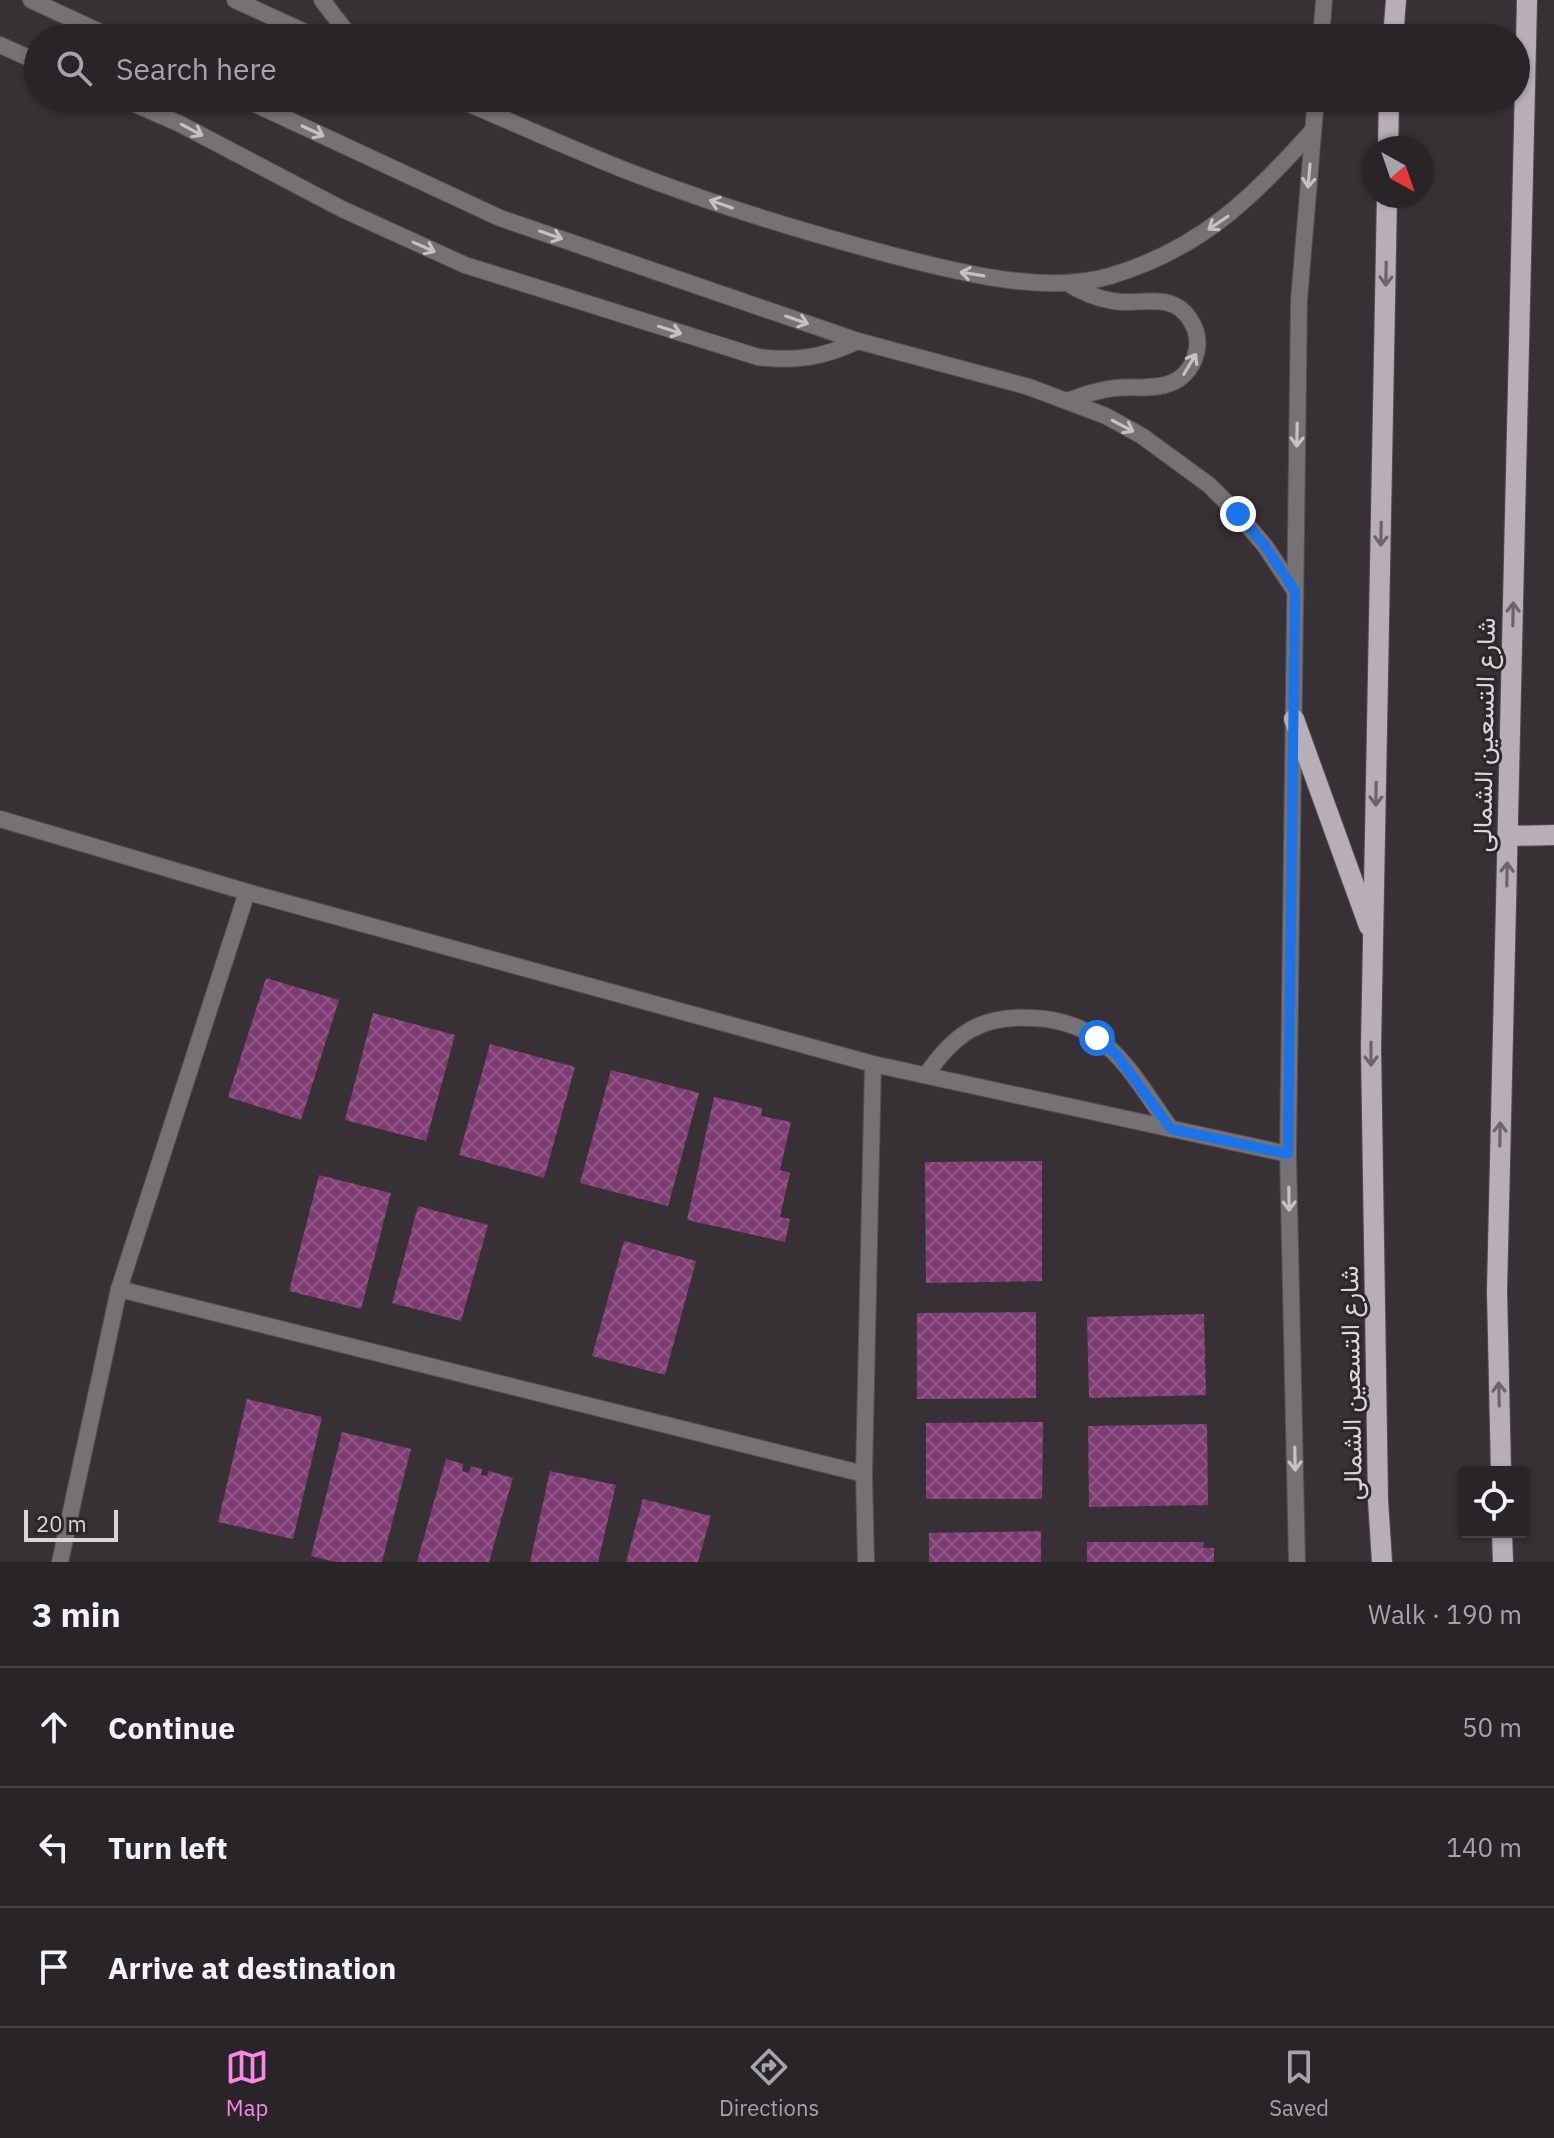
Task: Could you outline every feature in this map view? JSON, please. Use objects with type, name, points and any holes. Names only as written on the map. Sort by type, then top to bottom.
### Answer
[{"type":"main road","points":[[1394,24],[1396,0]]},
{"type":"main road","name":"شارع التسعين الشمالى","points":[[1526,24],[1527,0]]},
{"type":"main road","points":[[1388,136],[1389,112]]},
{"type":"main road","name":"شارع التسعين الشمالى","points":[[1501,1466],[1497,1291],[1524,112]]},
{"type":"main road","name":"شارع التسعين الشمالى","points":[[1383,1560],[1378,1500],[1371,1047],[1387,208]]},
{"type":"main road","points":[[1294,719],[1373,938]]},
{"type":"main road","points":[[1508,836],[1554,835]]},
{"type":"street","points":[[31,0],[83,24]]},
{"type":"street","points":[[235,0],[287,24]]},
{"type":"street","points":[[322,0],[340,24]]},
{"type":"street","points":[[1322,24],[1324,0]]},
{"type":"street","points":[[0,45],[24,56]]},
{"type":"street","points":[[153,112],[342,209],[465,265],[758,357],[780,360],[812,358],[858,341]]},
{"type":"street","points":[[272,112],[500,218],[858,341],[1029,387],[1106,416],[1142,436],[1209,485],[1256,536],[1295,591]]},
{"type":"street","points":[[488,112],[649,180],[797,230],[956,272],[1067,283],[1107,277],[1150,262],[1191,241],[1229,215],[1264,184],[1313,130]]},
{"type":"street","points":[[1297,1562],[1288,1154],[1299,300],[1315,112]]},
{"type":"street","points":[[1067,283],[1097,297],[1116,301],[1168,301],[1189,316],[1198,340],[1193,362],[1178,380],[1167,385],[1091,392],[1067,401]]},
{"type":"street","points":[[0,819],[247,892],[873,1064],[1288,1154]]},
{"type":"street","points":[[60,1562],[119,1289],[247,892]]},
{"type":"street","points":[[926,1075],[949,1045],[976,1026],[1010,1017],[1057,1020],[1090,1034],[1116,1054],[1171,1129]]},
{"type":"street","points":[[866,1562],[864,1474],[873,1064]]},
{"type":"street","points":[[119,1289],[864,1474]]},
{"type":"building","points":[[266,978],[339,1000],[301,1120],[228,1097]]},
{"type":"building","points":[[373,1013],[455,1035],[426,1141],[345,1120]]},
{"type":"building","points":[[490,1044],[575,1067],[544,1178],[459,1155]]},
{"type":"building","points":[[611,1070],[699,1093],[668,1206],[580,1183]]},
{"type":"building","points":[[714,1097],[762,1108],[761,1116],[791,1122],[780,1170],[790,1173],[780,1217],[790,1219],[785,1242],[687,1220]]},
{"type":"building","points":[[1042,1161],[1042,1281],[926,1283],[925,1162]]},
{"type":"building","points":[[319,1175],[391,1193],[361,1309],[289,1291]]},
{"type":"building","points":[[418,1206],[488,1225],[461,1321],[392,1303]]},
{"type":"building","points":[[624,1241],[696,1261],[665,1375],[592,1356]]},
{"type":"building","points":[[1036,1312],[1036,1398],[917,1399],[917,1313]]},
{"type":"building","points":[[1204,1314],[1206,1395],[1089,1398],[1087,1317]]},
{"type":"building","points":[[247,1399],[322,1417],[293,1539],[218,1522]]},
{"type":"building","points":[[1043,1422],[1042,1499],[926,1499],[926,1423]]},
{"type":"building","points":[[1207,1424],[1208,1505],[1089,1507],[1088,1426]]},
{"type":"building","points":[[342,1432],[411,1449],[382,1562],[336,1562],[311,1556]]},
{"type":"building","points":[[446,1459],[463,1464],[462,1471],[469,1473],[471,1466],[482,1469],[481,1475],[487,1476],[489,1471],[513,1478],[489,1562],[417,1562]]},
{"type":"building","points":[[550,1471],[616,1485],[598,1562],[530,1562]]},
{"type":"building","points":[[643,1499],[711,1516],[698,1562],[626,1562]]},
{"type":"building","points":[[1041,1531],[1041,1562],[929,1562],[929,1533]]},
{"type":"building","points":[[1087,1542],[1204,1542],[1203,1548],[1214,1548],[1214,1562],[1087,1562]]},
{"type":"route","points":[[1097,1038],[1116,1054],[1171,1129],[1288,1154],[1295,591],[1265,546],[1238,514]]}]
